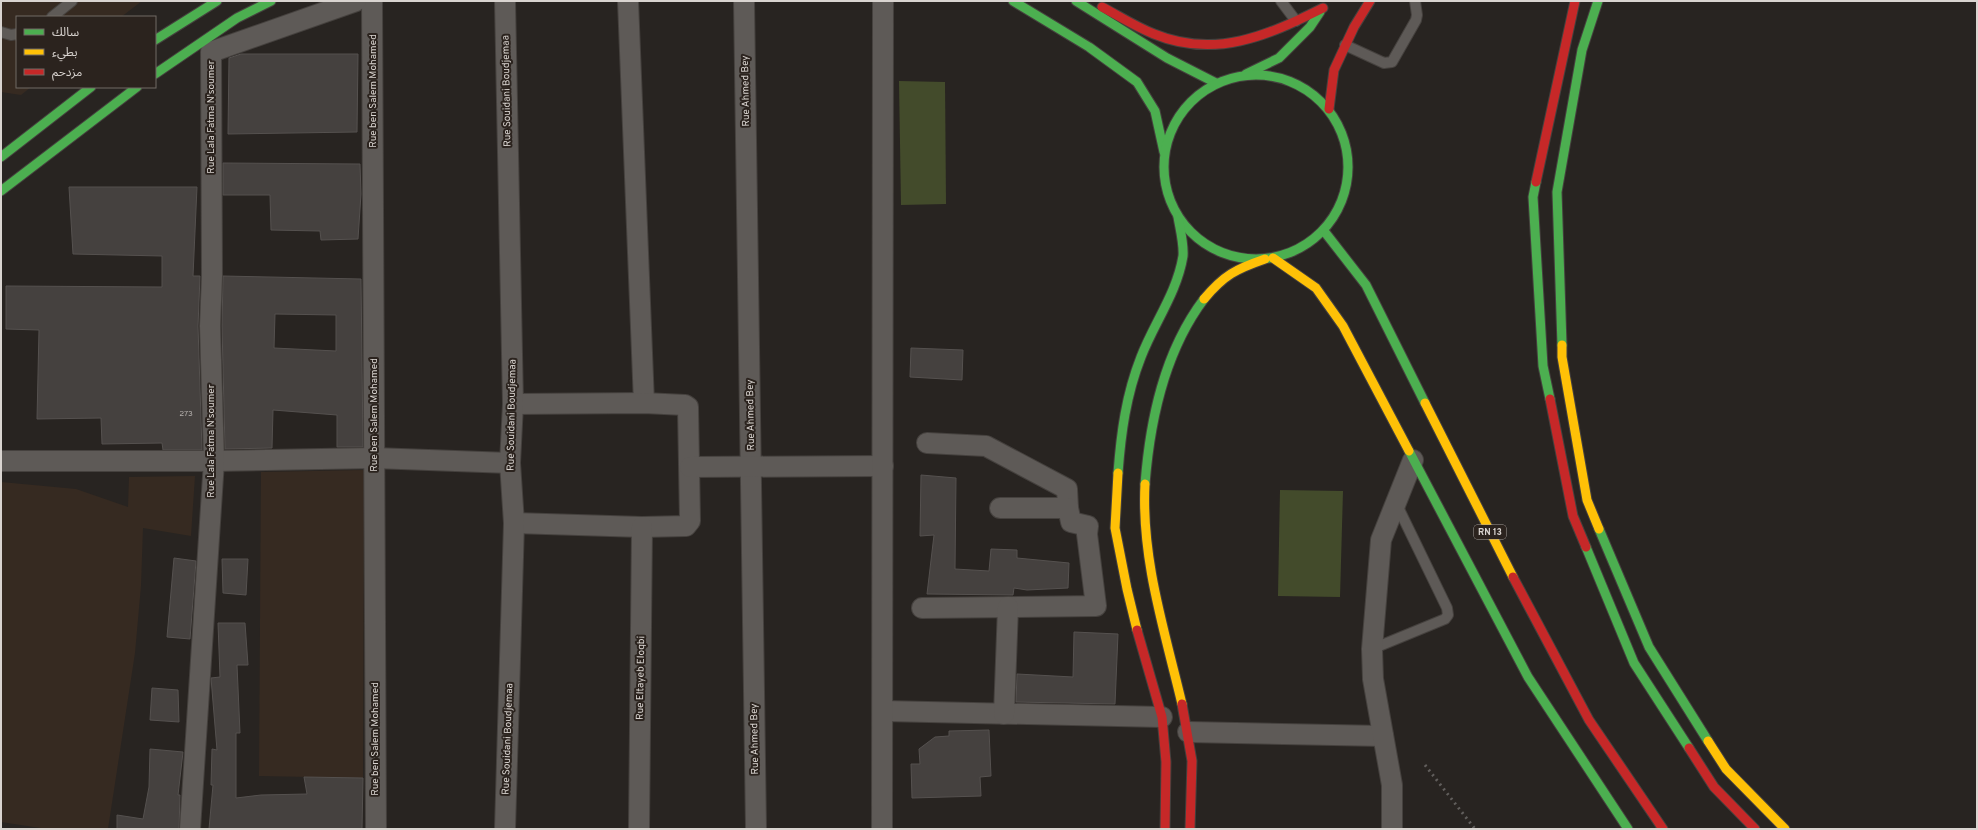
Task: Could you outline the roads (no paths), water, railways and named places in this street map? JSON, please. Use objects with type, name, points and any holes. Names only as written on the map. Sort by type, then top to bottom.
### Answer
[{"type":"main road","points":[[156,39],[217,1]]},
{"type":"main road","points":[[156,73],[237,18],[271,1]]},
{"type":"main road","points":[[1013,1],[1089,47],[1137,82],[1155,111],[1164,154],[1164,176],[1169,197],[1178,217],[1183,255],[1175,286],[1141,356],[1128,395],[1121,433],[1116,480],[1115,528],[1127,589],[1143,625],[1162,717],[1166,776],[1165,829]]},
{"type":"main road","points":[[1076,1],[1167,58],[1216,82]]},
{"type":"main road","points":[[1091,1],[1162,38],[1192,45],[1224,45],[1265,36],[1296,21],[1325,4]]},
{"type":"main road","points":[[1329,109],[1334,70],[1345,45],[1370,1]]},
{"type":"main road","points":[[1575,1],[1533,197],[1543,366],[1573,516],[1634,663],[1714,787],[1755,829]]},
{"type":"main road","points":[[1598,1],[1582,50],[1557,192],[1562,357],[1587,500],[1649,647],[1726,769],[1785,829]]},
{"type":"main road","points":[[1164,154],[1173,125],[1191,100],[1216,82],[1246,74],[1279,58],[1310,27],[1325,4]]},
{"type":"main road","points":[[1190,829],[1192,804],[1191,752],[1181,696],[1152,577],[1145,515],[1152,428],[1161,391],[1173,354],[1189,321],[1212,289],[1226,276],[1240,267],[1292,252],[1309,243],[1324,231],[1339,209],[1348,184],[1349,158],[1342,132],[1329,109],[1306,88],[1277,76],[1246,74]]},
{"type":"main road","points":[[1,157],[90,88]]},
{"type":"main road","points":[[1,191],[136,88]]},
{"type":"main road","points":[[1178,217],[1195,236],[1216,250],[1240,258],[1269,258],[1316,288],[1330,307],[1343,326],[1528,677],[1628,829]]},
{"type":"main road","name":"RN 13","points":[[1324,231],[1366,285],[1531,612],[1589,720],[1663,829]]},
{"type":"main road","points":[[1143,625],[1162,617]]},
{"type":"street","name":"Rue Lala Fatma N'soumer","points":[[190,829],[214,461],[210,326],[212,276],[211,52],[356,1]]},
{"type":"street","name":"Rue ben Salem Mohamed","points":[[372,1],[376,829]]},
{"type":"street","name":"Rue Souidani Boudjemaa","points":[[505,1],[513,404],[510,463],[514,523],[505,829]]},
{"type":"street","points":[[628,1],[644,403]]},
{"type":"street","name":"Rue Ahmed Bey","points":[[744,1],[752,466],[756,829]]},
{"type":"street","points":[[882,829],[884,711],[883,1]]},
{"type":"street","points":[[513,404],[644,403],[685,405],[688,407],[690,467],[690,521],[686,526],[642,527],[514,523]]},
{"type":"street","points":[[922,608],[1096,606],[1087,534],[1088,526],[1071,522],[1068,508],[1067,489],[986,446],[927,443]]},
{"type":"street","points":[[1,461],[214,461],[374,458],[510,463]]},
{"type":"street","points":[[1392,829],[1392,785],[1373,679],[1372,649],[1381,540],[1413,460]]},
{"type":"street","points":[[690,467],[883,466]]},
{"type":"street","points":[[1000,508],[1068,508]]},
{"type":"street","name":"Rue Eltayeb Eloqbi","points":[[639,829],[642,527]]},
{"type":"street","points":[[1004,714],[1008,607]]},
{"type":"street","points":[[884,711],[1162,717]]},
{"type":"street","points":[[1188,732],[1383,736]]},
{"type":"lane","points":[[53,16],[72,1]]},
{"type":"lane","points":[[1281,1],[1296,21]]},
{"type":"lane","points":[[1345,45],[1384,63],[1392,62],[1416,20],[1417,15],[1415,1]]},
{"type":"lane","points":[[1,32],[11,35],[16,34]]},
{"type":"lane","points":[[1372,649],[1445,619],[1448,614],[1447,608],[1396,503]]},
{"type":"railway","points":[[1425,765],[1475,829]]}]
